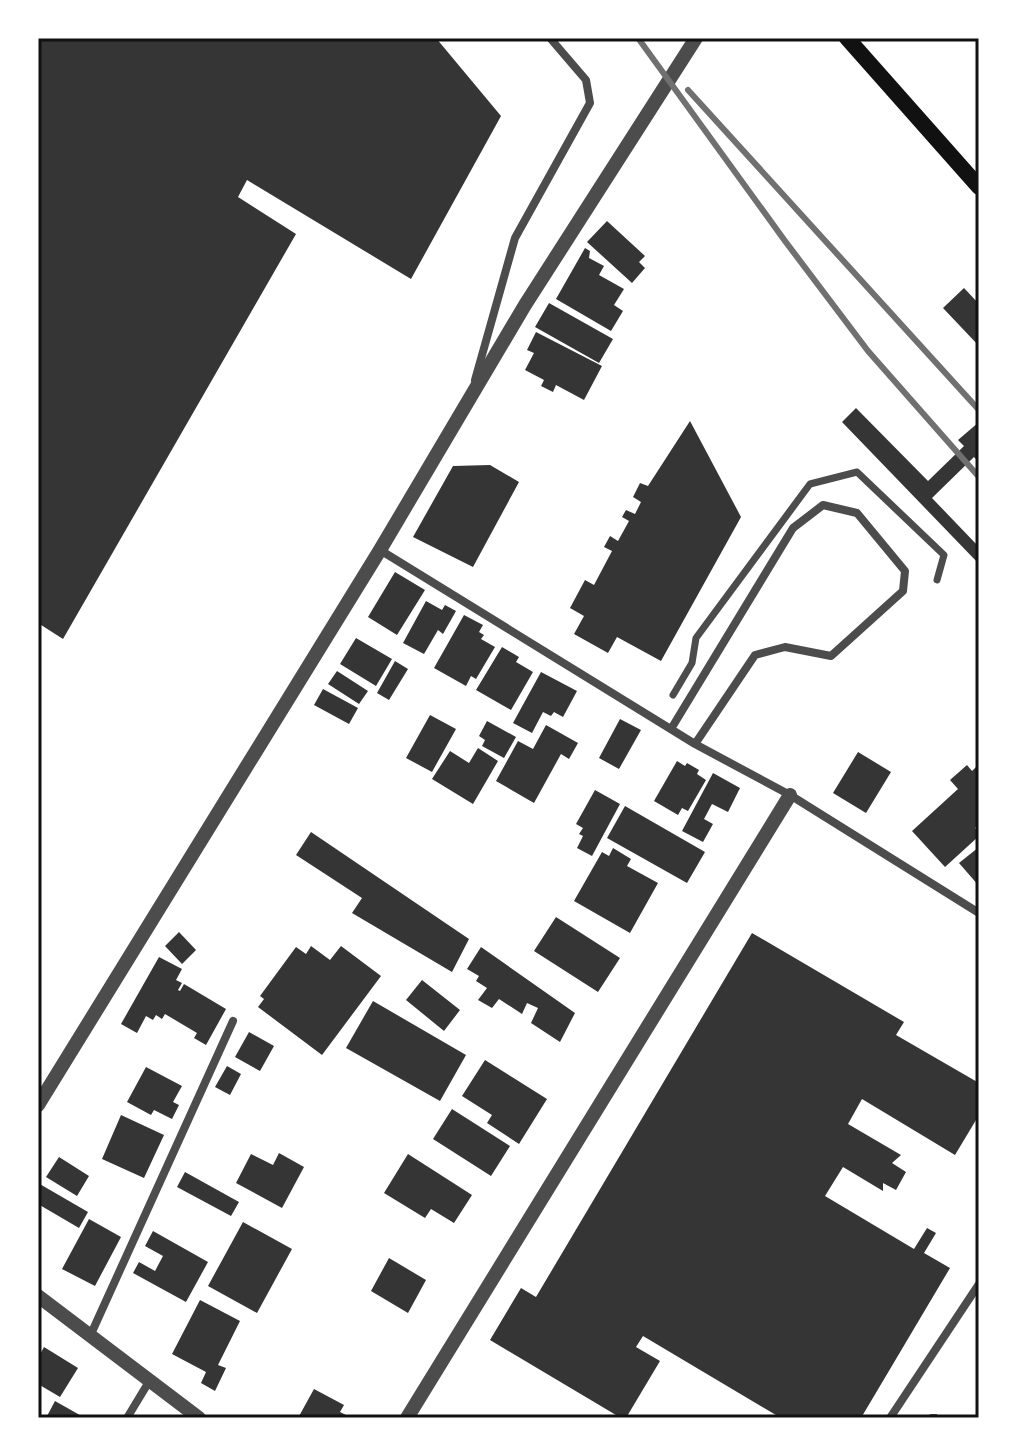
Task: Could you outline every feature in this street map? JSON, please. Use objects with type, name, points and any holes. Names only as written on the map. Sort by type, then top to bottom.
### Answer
[{"type":"main road","points":[[847,38],[979,187]]},
{"type":"street","points":[[471,396],[515,238],[590,103],[586,80],[550,38]]},
{"type":"street","points":[[38,1105],[380,550],[525,305],[696,38]]},
{"type":"street","points":[[673,695],[692,663],[696,638],[810,484],[857,472],[944,555],[937,580]]},
{"type":"street","points":[[671,729],[793,528],[823,505],[857,513],[905,571],[903,591],[831,656],[785,647],[755,655],[695,744]]},
{"type":"street","points":[[380,550],[695,744],[790,795],[979,913]]},
{"type":"street","points":[[407,1418],[790,795]]},
{"type":"street","points":[[91,1334],[233,1021]]},
{"type":"street","points":[[890,1418],[979,1284]]},
{"type":"street","points":[[38,1296],[199,1418]]},
{"type":"street","points":[[127,1418],[150,1380]]},
{"type":"building","points":[[38,38],[436,38],[501,116],[411,279],[247,180],[238,197],[296,234],[63,639],[38,623]]},
{"type":"building","points":[[607,221],[645,256],[639,262],[645,268],[632,283],[587,242]]},
{"type":"building","points":[[585,248],[590,251],[589,258],[604,266],[599,275],[624,289],[614,305],[623,311],[611,331],[556,299]]},
{"type":"building","points":[[964,288],[979,304],[979,346],[943,308]]},
{"type":"building","points":[[549,303],[613,339],[599,363],[535,327]]},
{"type":"building","points":[[536,332],[602,366],[584,400],[556,385],[553,392],[541,386],[544,380],[525,370],[534,353],[527,350]]},
{"type":"building","points":[[856,408],[928,481],[964,446],[958,440],[979,422],[979,463],[974,457],[932,498],[979,547],[979,564],[842,422]]},
{"type":"building","points":[[690,421],[741,517],[661,661],[617,637],[608,653],[574,634],[584,616],[570,608],[585,580],[594,585],[612,551],[604,547],[610,536],[618,541],[629,521],[622,517],[626,510],[635,514],[641,502],[633,497],[640,483],[648,486]]},
{"type":"building","points":[[490,465],[519,482],[473,567],[413,537],[453,466]]},
{"type":"building","points":[[395,572],[425,590],[397,635],[368,617]]},
{"type":"building","points":[[426,601],[442,610],[445,605],[456,611],[443,634],[438,630],[424,654],[403,643]]},
{"type":"building","points":[[464,615],[483,625],[479,632],[484,635],[481,639],[495,647],[476,679],[471,676],[466,686],[434,668]]},
{"type":"building","points":[[356,638],[392,659],[376,686],[340,664]]},
{"type":"building","points":[[502,647],[519,657],[516,662],[533,672],[511,710],[476,690]]},
{"type":"building","points":[[395,661],[408,669],[389,700],[377,693]]},
{"type":"building","points":[[337,671],[368,691],[359,704],[328,684]]},
{"type":"building","points":[[541,672],[577,691],[563,717],[554,712],[551,716],[543,712],[532,733],[513,723]]},
{"type":"building","points":[[323,689],[358,708],[349,724],[314,705]]},
{"type":"building","points":[[430,715],[456,729],[432,772],[406,758]]},
{"type":"building","points":[[620,719],[641,730],[619,769],[599,758]]},
{"type":"building","points":[[487,721],[516,737],[504,758],[482,746],[485,740],[479,736]]},
{"type":"building","points":[[546,725],[578,743],[569,759],[561,754],[534,803],[496,781],[518,741],[533,749]]},
{"type":"building","points":[[478,748],[498,761],[473,804],[432,779],[450,751],[469,763]]},
{"type":"building","points":[[858,752],[891,772],[866,813],[833,793]]},
{"type":"building","points":[[677,761],[699,770],[697,774],[706,780],[688,811],[682,808],[678,815],[654,801]]},
{"type":"building","points":[[979,764],[979,825],[975,828],[979,836],[945,867],[912,831],[958,789],[950,780],[967,765],[972,771]]},
{"type":"building","points":[[713,773],[740,788],[728,812],[712,804],[704,819],[713,824],[703,842],[682,831]]},
{"type":"building","points":[[595,790],[620,804],[592,856],[577,848],[583,828],[576,824]]},
{"type":"building","points":[[625,806],[705,852],[687,883],[607,838]]},
{"type":"building","points":[[311,832],[469,939],[452,972],[352,913],[362,898],[296,855]]},
{"type":"building","points":[[979,847],[979,886],[959,863]]},
{"type":"building","points":[[613,848],[631,859],[627,866],[658,883],[630,933],[574,901],[602,852],[609,856]]},
{"type":"building","points":[[556,917],[620,958],[598,992],[534,951]]},
{"type":"building","points":[[179,932],[196,950],[182,964],[165,946]]},
{"type":"building","points":[[752,933],[904,1022],[896,1035],[979,1083],[979,1115],[955,1155],[862,1099],[848,1124],[901,1155],[892,1163],[906,1172],[896,1190],[883,1183],[883,1191],[843,1167],[825,1196],[914,1249],[927,1228],[936,1233],[924,1253],[950,1268],[861,1418],[781,1418],[643,1336],[636,1347],[660,1361],[626,1418],[621,1418],[490,1340],[521,1288],[536,1297]]},
{"type":"building","points":[[311,946],[330,960],[341,946],[381,976],[322,1055],[258,1007],[264,999],[260,996],[296,947],[306,954]]},
{"type":"building","points":[[481,947],[575,1013],[560,1042],[531,1023],[538,1008],[527,1003],[522,1014],[499,999],[492,1008],[478,1000],[487,988],[476,981],[479,976],[467,969]]},
{"type":"building","points":[[159,957],[182,969],[176,980],[182,983],[178,990],[184,984],[226,1009],[206,1045],[194,1038],[197,1033],[165,1014],[162,1019],[156,1015],[153,1020],[146,1016],[137,1033],[121,1024]]},
{"type":"building","points":[[422,980],[460,1010],[444,1031],[406,1000]]},
{"type":"building","points":[[373,1001],[466,1055],[440,1101],[346,1048]]},
{"type":"building","points":[[249,1032],[274,1046],[260,1071],[235,1057]]},
{"type":"building","points":[[485,1060],[547,1099],[519,1144],[487,1123],[492,1115],[462,1096]]},
{"type":"building","points":[[227,1066],[241,1074],[230,1095],[215,1087]]},
{"type":"building","points":[[146,1067],[182,1086],[173,1102],[179,1105],[172,1119],[154,1110],[151,1115],[127,1102]]},
{"type":"building","points":[[452,1109],[510,1146],[491,1176],[433,1139]]},
{"type":"building","points":[[121,1115],[164,1135],[144,1178],[102,1159]]},
{"type":"building","points":[[279,1153],[304,1167],[282,1208],[236,1183],[251,1154],[273,1165]]},
{"type":"building","points":[[408,1154],[472,1195],[454,1223],[431,1209],[425,1218],[384,1193]]},
{"type":"building","points":[[59,1157],[89,1176],[77,1196],[46,1177]]},
{"type":"building","points":[[185,1172],[239,1202],[231,1216],[177,1187]]},
{"type":"building","points":[[38,1183],[88,1212],[79,1228],[38,1204]]},
{"type":"building","points":[[89,1219],[121,1237],[95,1286],[62,1269]]},
{"type":"building","points":[[243,1222],[292,1249],[257,1313],[208,1286]]},
{"type":"building","points":[[153,1231],[208,1262],[186,1302],[133,1273],[139,1262],[155,1271],[163,1256],[145,1246]]},
{"type":"building","points":[[389,1258],[426,1280],[408,1313],[371,1291]]},
{"type":"building","points":[[200,1300],[240,1321],[218,1365],[226,1368],[215,1391],[201,1383],[206,1372],[172,1354]]},
{"type":"building","points":[[44,1347],[78,1368],[60,1397],[38,1384],[38,1358]]},
{"type":"building","points":[[314,1389],[344,1405],[340,1412],[352,1418],[298,1418]]},
{"type":"building","points":[[55,1401],[85,1418],[46,1418]]},
{"type":"railway","points":[[638,38],[868,351],[979,477]]},
{"type":"railway","points":[[688,90],[979,410]]}]
